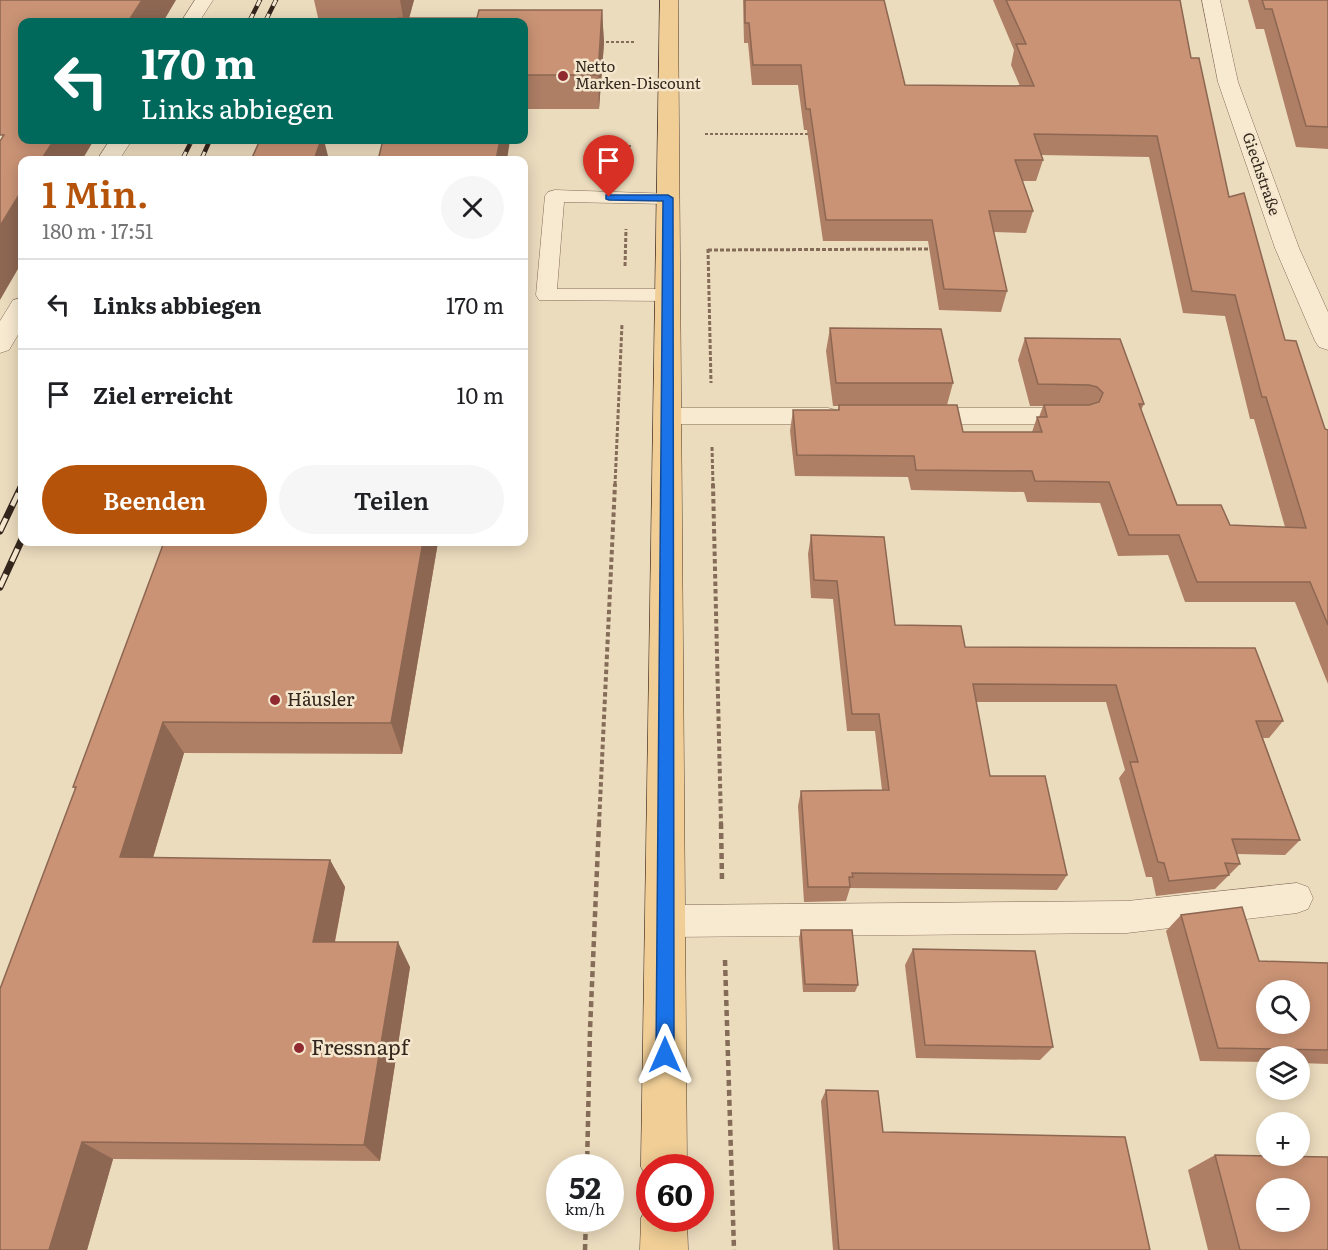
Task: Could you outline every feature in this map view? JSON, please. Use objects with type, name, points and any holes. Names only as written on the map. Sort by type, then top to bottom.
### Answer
[{"type":"main road","points":[[664,1154],[669,0]]},
{"type":"main road","points":[[664,1232],[664,1250]]},
{"type":"street","points":[[193,18],[204,0]]},
{"type":"street","name":"Giechstraße","points":[[1211,0],[1228,82],[1287,248],[1328,341]]},
{"type":"street","points":[[0,344],[18,313]]},
{"type":"lane","points":[[668,198],[555,196],[546,294],[668,295]]},
{"type":"lane","points":[[667,416],[854,416]]},
{"type":"lane","points":[[902,416],[1080,416]]},
{"type":"lane","points":[[666,921],[1127,918],[1296,898]]},
{"type":"path","points":[[633,54],[634,32]]},
{"type":"path","points":[[596,42],[634,42]]},
{"type":"path","points":[[705,123],[705,145]]},
{"type":"path","points":[[669,134],[822,134]]},
{"type":"path","points":[[587,1154],[590,1030],[630,138]]},
{"type":"path","points":[[708,239],[734,1250]]},
{"type":"path","points":[[708,250],[943,249]]},
{"type":"path","points":[[585,1250],[586,1232]]},
{"type":"building","points":[[0,0],[142,0],[131,18],[18,18],[18,144],[51,144],[44,156],[18,156],[18,197],[0,226],[0,141],[4,135],[0,135]]},
{"type":"building","points":[[745,0],[884,0],[905,85],[1034,86],[1016,44],[1026,44],[1006,0],[1180,0],[1191,58],[1199,58],[1229,197],[1244,193],[1285,340],[1296,341],[1325,429],[1328,430],[1328,625],[1310,582],[1197,582],[1179,535],[1129,535],[1109,482],[1035,481],[1032,471],[916,470],[914,456],[797,455],[793,410],[839,410],[839,405],[957,405],[963,432],[1042,432],[1037,417],[1047,417],[1044,405],[1089,405],[1099,402],[1103,393],[1097,387],[1089,385],[1038,384],[1025,338],[1120,339],[1144,404],[1139,404],[1177,505],[1221,505],[1230,525],[1306,528],[1266,397],[1262,397],[1235,295],[1192,291],[1157,136],[1034,134],[1043,160],[1015,160],[1033,211],[989,211],[1007,291],[944,289],[932,220],[826,220],[810,109],[806,109],[801,65],[753,65],[749,23],[745,23]]},
{"type":"building","points":[[1262,0],[1328,0],[1328,127],[1306,126],[1272,9],[1265,9]]},
{"type":"building","points":[[479,10],[602,10],[598,75],[528,75],[528,18],[477,18]]},
{"type":"building","points":[[258,144],[320,144],[315,156],[253,156]]},
{"type":"building","points":[[382,144],[499,144],[497,156],[379,156]]},
{"type":"building","points":[[830,328],[941,329],[953,383],[836,383]]},
{"type":"building","points":[[811,535],[884,537],[895,625],[961,626],[965,647],[1255,648],[1283,721],[1256,721],[1300,840],[1232,839],[1240,864],[1225,863],[1229,875],[1169,881],[1164,863],[1158,862],[1130,762],[1138,762],[1116,685],[973,684],[990,776],[1045,776],[1067,875],[852,873],[853,877],[849,877],[850,887],[808,887],[801,791],[889,790],[879,714],[852,714],[837,581],[814,580]]},
{"type":"building","points":[[163,546],[422,546],[391,723],[163,722],[120,857],[330,860],[313,942],[398,942],[364,1145],[82,1142],[49,1250],[0,1250],[0,989],[76,787],[73,787]]},
{"type":"building","points":[[1242,907],[1259,961],[1328,963],[1328,1050],[1310,1050],[1310,1046],[1218,1048],[1181,915]]},
{"type":"building","points":[[801,930],[852,930],[858,985],[805,984]]},
{"type":"building","points":[[913,949],[1035,951],[1053,1047],[925,1045]]},
{"type":"building","points":[[826,1090],[878,1091],[883,1132],[1125,1137],[1150,1250],[839,1250]]},
{"type":"building","points":[[1215,1155],[1256,1156],[1256,1166],[1310,1166],[1310,1157],[1328,1157],[1328,1250],[1240,1250]]},
{"type":"railway","points":[[251,18],[260,0]]},
{"type":"railway","points":[[267,18],[276,0]]},
{"type":"railway","points":[[184,156],[190,144]]},
{"type":"railway","points":[[203,156],[208,144]]},
{"type":"railway","points":[[0,531],[18,493]]},
{"type":"railway","points":[[0,587],[19,546]]},
{"type":"place","name":"Netto Marken-Discount","points":[[563,76]]},
{"type":"place","name":"Häusler","points":[[275,700]]},
{"type":"place","name":"Fressnapf","points":[[299,1048]]},
{"type":"route","points":[[609,197],[668,198],[665,1055]]}]
